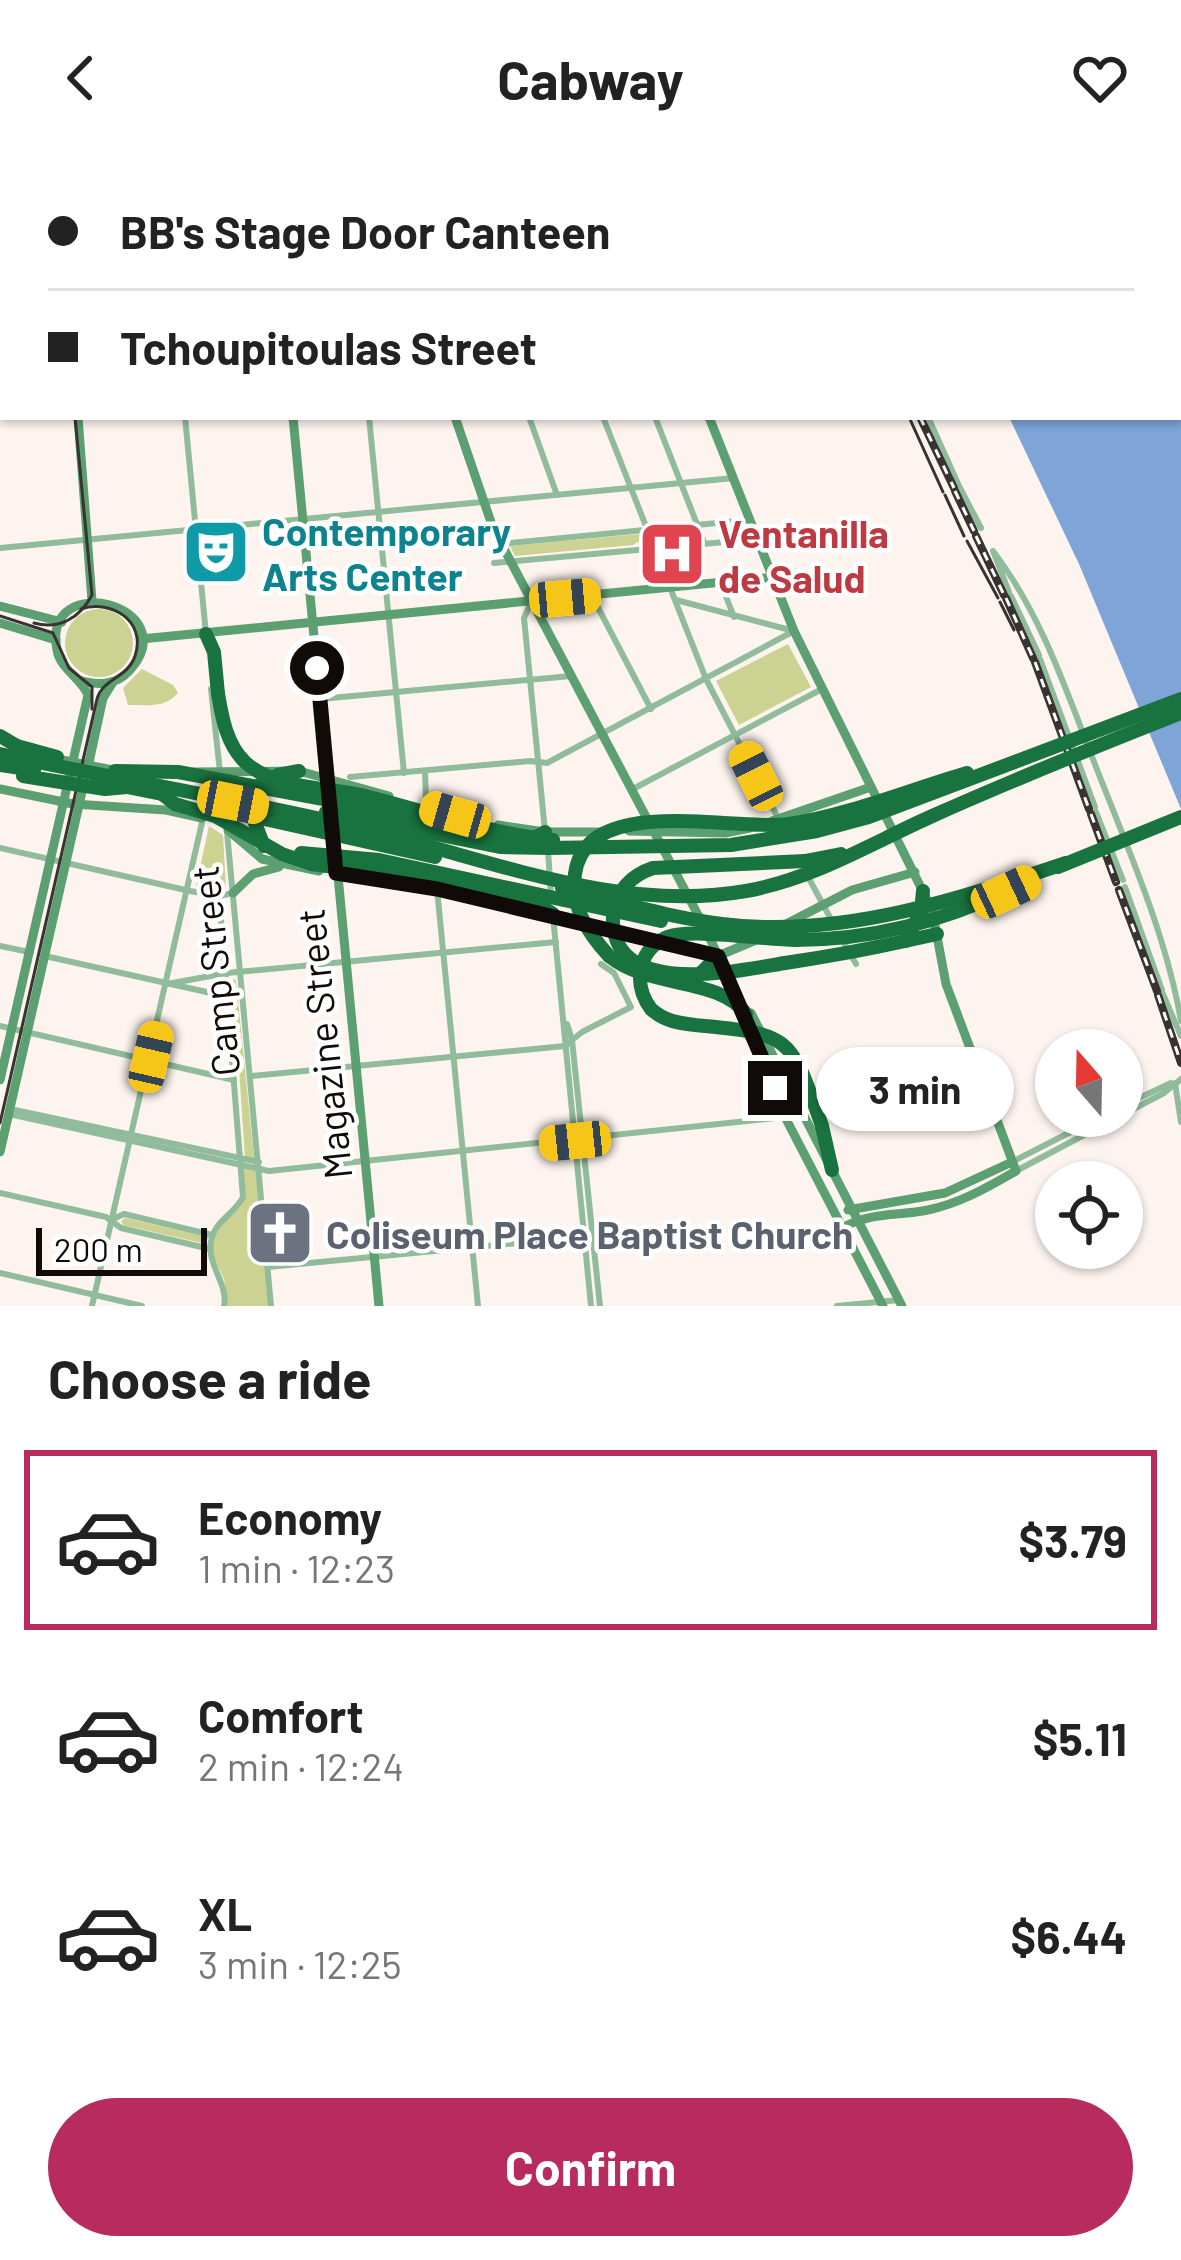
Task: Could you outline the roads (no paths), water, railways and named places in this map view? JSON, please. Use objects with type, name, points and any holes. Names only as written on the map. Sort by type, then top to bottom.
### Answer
[{"type":"highway","points":[[206,634],[214,652],[224,724],[235,749],[245,762],[278,780],[367,796],[513,836],[614,846]]},
{"type":"highway","points":[[0,745],[500,847],[731,845],[868,818],[1181,700]]},
{"type":"highway","points":[[0,745],[471,858],[646,895],[694,896],[764,887],[807,875],[1007,782],[1181,712]]},
{"type":"highway","points":[[746,1014],[725,996],[630,971],[594,940],[574,896],[576,866],[588,844],[646,821],[760,827],[796,823],[1072,741]]},
{"type":"highway","points":[[0,769],[105,789],[127,787],[162,794],[662,913],[741,926]]},
{"type":"highway","points":[[115,771],[178,772],[376,809],[500,839],[536,839],[545,832]]},
{"type":"highway","points":[[299,771],[263,781],[253,799],[251,813],[264,847],[272,851],[379,860],[634,917],[741,926],[866,920],[932,906],[1066,863]]},
{"type":"highway","points":[[162,794],[175,804],[234,824],[296,859],[412,877],[542,907],[553,914]]},
{"type":"highway","points":[[832,1170],[822,1126],[796,1056],[762,1031],[678,1023],[651,1009],[639,979],[652,947],[683,933],[799,940],[905,929],[975,906],[1181,817]]},
{"type":"highway","points":[[875,844],[806,861],[653,868],[635,877],[618,897],[616,935],[627,954],[640,964],[688,975],[830,956],[937,934]]},
{"type":"highway","points":[[905,941],[921,912],[923,891]]},
{"type":"highway","points":[[665,981],[696,977],[719,959]]},
{"type":"street","points":[[78,420],[92,601]]},
{"type":"street","name":"Camp Street","points":[[185,420],[271,1306]]},
{"type":"street","name":"Magazine Street","points":[[293,420],[379,1306]]},
{"type":"street","points":[[369,420],[404,773]]},
{"type":"street","points":[[456,420],[481,503],[719,959],[746,1014],[785,1117],[883,1304]]},
{"type":"street","points":[[530,420],[557,496]]},
{"type":"street","points":[[604,420],[706,680],[856,964]]},
{"type":"street","points":[[656,420],[705,544]]},
{"type":"street","points":[[710,420],[794,631],[923,891],[946,984],[1014,1167]]},
{"type":"street","points":[[929,420],[981,528]]},
{"type":"street","points":[[0,548],[734,478]]},
{"type":"street","points":[[501,544],[751,520]]},
{"type":"street","points":[[986,537],[1039,657],[1181,1036]]},
{"type":"street","points":[[494,563],[758,539]]},
{"type":"street","points":[[993,551],[1025,597],[1067,691],[1166,959],[1181,1021]]},
{"type":"street","points":[[141,639],[592,596],[672,594],[774,577]]},
{"type":"street","points":[[722,584],[734,617]]},
{"type":"street","points":[[672,594],[734,617],[794,631]]},
{"type":"street","points":[[592,596],[651,709]]},
{"type":"street","points":[[0,1080],[6,1028],[29,952],[88,695],[58,657],[56,640],[62,622],[75,608],[92,601],[122,608],[133,618],[141,639],[135,663],[103,698],[5,1110],[0,1152]]},
{"type":"street","points":[[531,602],[524,618],[596,1306]]},
{"type":"street","points":[[0,606],[62,622]]},
{"type":"street","points":[[0,623],[56,640]]},
{"type":"street","points":[[350,778],[548,763],[794,631]]},
{"type":"street","points":[[320,699],[571,676]]},
{"type":"street","points":[[78,680],[113,682]]},
{"type":"street","points":[[631,790],[821,689]]},
{"type":"street","points":[[0,745],[165,778],[220,770],[299,771],[482,823],[545,832],[725,832],[872,787]]},
{"type":"street","points":[[299,771],[317,764],[326,752]]},
{"type":"street","points":[[92,1306],[203,819],[220,770]]},
{"type":"street","points":[[299,771],[320,805],[330,848],[325,863],[312,870]]},
{"type":"street","points":[[424,771],[426,800]]},
{"type":"street","points":[[0,789],[63,802],[166,810],[227,829],[262,859],[284,867],[437,889],[553,914],[719,959],[852,890],[915,872]]},
{"type":"street","points":[[38,796],[58,825]]},
{"type":"street","points":[[0,848],[219,896],[233,892],[253,874],[284,867]]},
{"type":"street","points":[[437,889],[478,1306]]},
{"type":"street","points":[[219,896],[242,1202],[212,1235],[211,1262],[226,1295],[224,1306]]},
{"type":"street","points":[[34,930],[50,933]]},
{"type":"street","points":[[167,984],[226,973],[556,941]]},
{"type":"street","points":[[0,946],[229,997]]},
{"type":"street","points":[[719,959],[788,1081],[901,1303],[837,1306]]},
{"type":"street","points":[[1154,964],[1166,959]]},
{"type":"street","points":[[251,1076],[569,1043],[631,1007],[614,973],[602,964]]},
{"type":"street","points":[[6,1028],[234,1080]]},
{"type":"street","points":[[1143,1102],[1178,1081]]},
{"type":"street","points":[[1178,1081],[1181,1122]]},
{"type":"street","points":[[5,1110],[259,1166],[364,1162],[785,1117]]},
{"type":"street","points":[[838,1215],[851,1208],[945,1193],[1014,1167],[1066,1137]]},
{"type":"street","points":[[844,1227],[857,1220],[944,1205],[1072,1137]]},
{"type":"street","points":[[0,1193],[113,1219],[121,1228],[210,1249]]},
{"type":"street","points":[[113,1219],[124,1214],[212,1235]]},
{"type":"street","points":[[268,1267],[588,1236]]},
{"type":"street","points":[[0,1274],[142,1306]]},
{"type":"water","points":[[1010,420],[1181,420],[1181,809],[1079,564]]},
{"type":"tram line","points":[[34,623],[68,620],[92,595],[75,420]]},
{"type":"tram line","points":[[910,420],[943,492]]},
{"type":"tram line","points":[[945,495],[964,536]]},
{"type":"tram line","points":[[967,541],[998,598]]},
{"type":"tram line","points":[[1000,602],[1014,630]]},
{"type":"tram line","points":[[0,1123],[97,699],[132,663],[137,644],[136,632],[124,616],[104,607],[81,609]]},
{"type":"tram line","points":[[0,616],[53,633],[69,668],[92,687],[92,709]]},
{"type":"railway","points":[[921,420],[954,488]]},
{"type":"railway","points":[[955,491],[974,531]]},
{"type":"railway","points":[[976,536],[1004,595]]},
{"type":"railway","points":[[1006,598],[1033,658]]},
{"type":"railway","points":[[1035,662],[1089,809]]},
{"type":"railway","points":[[1091,814],[1116,882]]},
{"type":"railway","points":[[1119,890],[1157,991]]},
{"type":"railway","points":[[1158,995],[1181,1063]]},
{"type":"place","name":"Contemporary Arts Center","points":[[216,552]]},
{"type":"place","name":"Ventanilla de Salud","points":[[672,554]]},
{"type":"place","name":"Coliseum Place Baptist Church","points":[[280,1233]]}]
